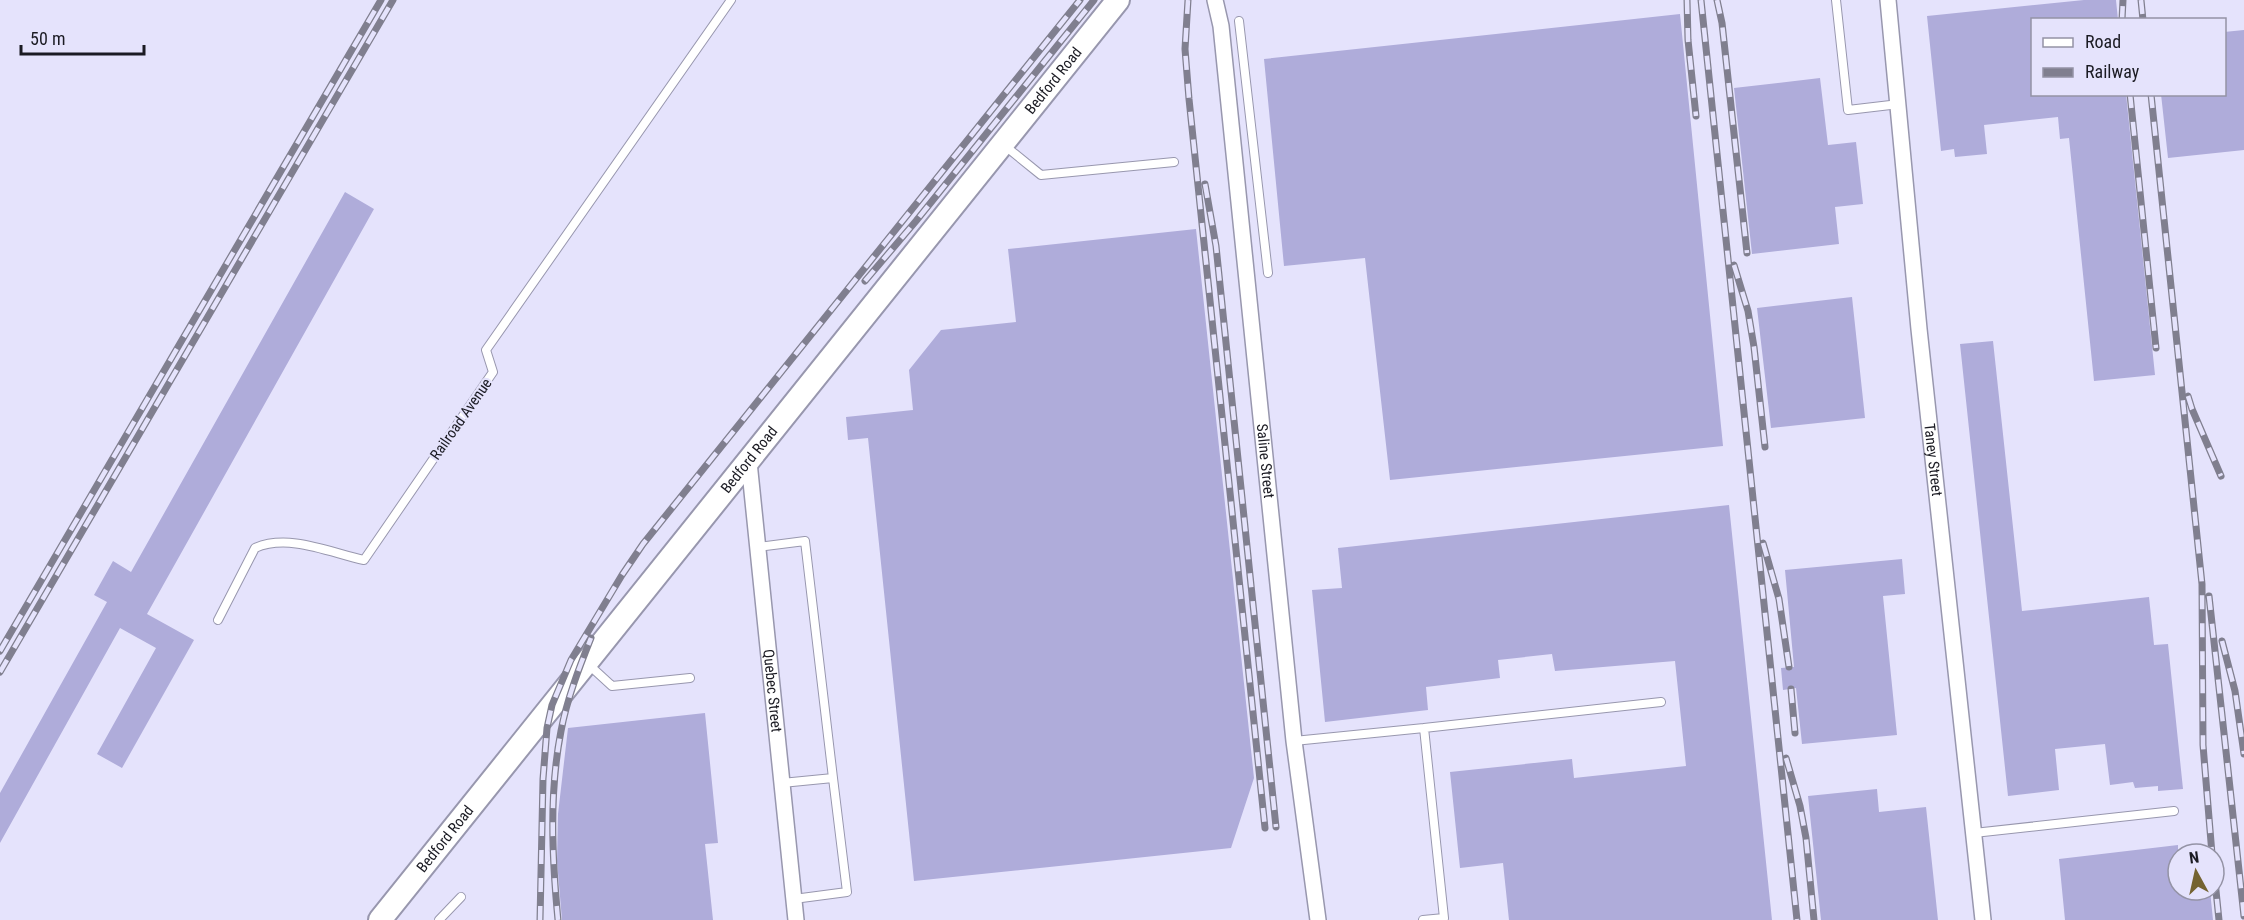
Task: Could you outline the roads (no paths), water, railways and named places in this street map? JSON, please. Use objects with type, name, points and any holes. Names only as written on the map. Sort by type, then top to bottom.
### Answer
[{"type":"street","name":"Bedford Road","points":[[380,920],[1118,0]]},
{"type":"street","name":"Saline Street","points":[[1215,0],[1221,26],[1294,741],[1318,920]]},
{"type":"street","name":"Taney Street","points":[[1888,0],[1919,329],[1983,920]]},
{"type":"street","name":"Quebec Street","points":[[749,462],[796,920]]},
{"type":"lane","name":"Railroad Avenue","points":[[218,620],[255,548],[264,544],[306,544],[364,560],[493,372],[486,350],[731,0]]},
{"type":"lane","points":[[1836,0],[1848,110],[1899,104]]},
{"type":"lane","points":[[1239,21],[1268,273]]},
{"type":"lane","points":[[1003,144],[1041,175],[1174,162]]},
{"type":"lane","points":[[1237,181],[1257,179]]},
{"type":"lane","points":[[758,547],[805,541],[847,892],[794,899]]},
{"type":"lane","points":[[587,663],[612,686],[690,678]]},
{"type":"lane","points":[[1294,741],[1661,702]]},
{"type":"lane","points":[[1423,920],[1444,919],[1424,728]]},
{"type":"lane","points":[[782,783],[833,778]]},
{"type":"lane","points":[[1974,833],[2174,811]]},
{"type":"lane","points":[[439,920],[461,897]]},
{"type":"railway","points":[[0,651],[381,0]]},
{"type":"railway","points":[[0,672],[393,0]]},
{"type":"railway","points":[[540,920],[543,779],[547,728],[552,705],[571,660],[643,544],[1080,0]]},
{"type":"railway","points":[[865,281],[1094,0]]},
{"type":"railway","points":[[1188,0],[1185,49],[1189,99],[1265,828]]},
{"type":"railway","points":[[1687,0],[1688,40],[1696,116]]},
{"type":"railway","points":[[1701,0],[1797,920]]},
{"type":"railway","points":[[1717,0],[1722,23],[1747,253]]},
{"type":"railway","points":[[2122,18],[2123,0]]},
{"type":"railway","points":[[2141,0],[2143,18]]},
{"type":"railway","points":[[2130,96],[2156,348]]},
{"type":"railway","points":[[2151,96],[2202,584],[2203,745],[2211,842]]},
{"type":"railway","points":[[1205,184],[1216,246],[1276,827]]},
{"type":"railway","points":[[1734,265],[1748,311],[1765,447]]},
{"type":"railway","points":[[2188,396],[2221,476]]},
{"type":"railway","points":[[1763,543],[1779,599],[1789,667]]},
{"type":"railway","points":[[2209,596],[2244,916]]},
{"type":"railway","points":[[558,920],[553,825],[557,754],[567,707],[591,638]]},
{"type":"railway","points":[[2222,641],[2235,691],[2244,754]]},
{"type":"railway","points":[[1791,689],[1795,733]]},
{"type":"railway","points":[[1786,758],[1800,806],[1806,838],[1814,920]]},
{"type":"railway","points":[[2217,902],[2219,920]]}]
